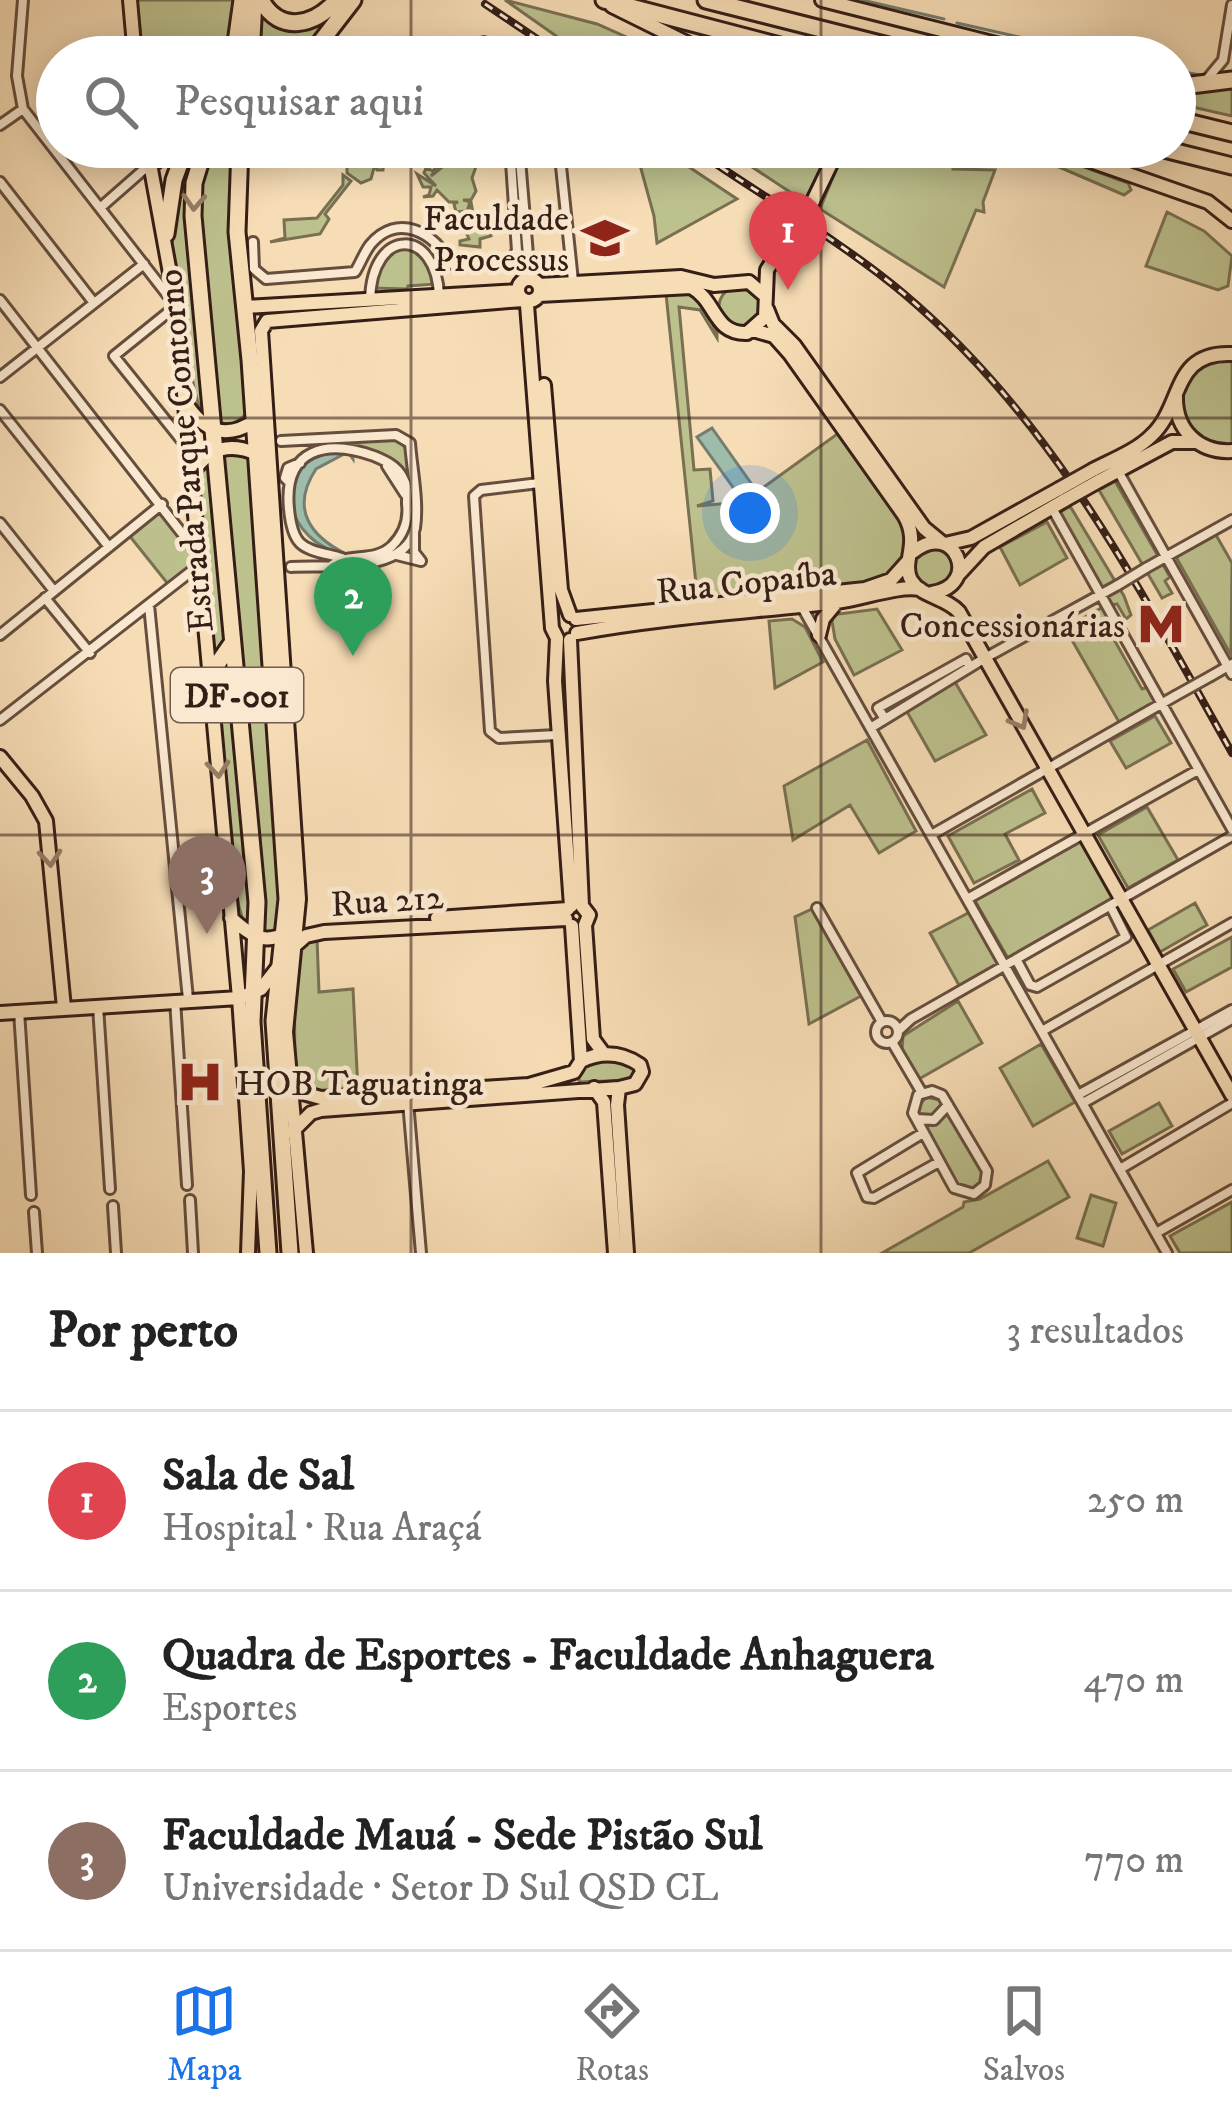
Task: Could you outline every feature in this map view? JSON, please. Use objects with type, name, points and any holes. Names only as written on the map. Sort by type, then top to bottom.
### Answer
[{"type":"highway","points":[[237,36],[242,0]]},
{"type":"highway","points":[[258,0],[272,16],[294,23],[314,19],[338,0]]},
{"type":"highway","points":[[254,36],[258,0]]},
{"type":"highway","points":[[325,36],[353,0]]},
{"type":"highway","points":[[602,0],[741,36]]},
{"type":"highway","points":[[706,0],[849,36]]},
{"type":"highway","points":[[1196,81],[1231,76]]},
{"type":"highway","points":[[1196,124],[1232,133]]},
{"type":"highway","points":[[1196,157],[1232,166]]},
{"type":"highway","points":[[166,234],[178,168]]},
{"type":"highway","name":"Estrada Parque Contorno","points":[[199,168],[193,216],[257,939],[246,992],[268,1253]]},
{"type":"highway","name":"Estrada Parque Contorno","points":[[238,168],[238,232],[254,423],[263,458],[285,760],[288,943],[274,1056],[290,1253]]},
{"type":"highway","points":[[250,360],[266,404]]},
{"type":"highway","points":[[209,676],[232,643]]},
{"type":"highway","points":[[246,1125],[261,1150]]},
{"type":"main road","points":[[130,0],[133,36]]},
{"type":"main road","points":[[602,0],[673,36]]},
{"type":"main road","points":[[822,0],[965,36]]},
{"type":"main road","points":[[1196,80],[1231,76]]},
{"type":"main road","points":[[152,168],[176,306],[230,917],[246,992],[248,1253]]},
{"type":"main road","points":[[753,330],[767,305],[767,270],[832,168]]},
{"type":"main road","points":[[1112,168],[1208,202],[1232,221]]},
{"type":"main road","points":[[1191,196],[1232,232]]},
{"type":"main road","points":[[714,312],[716,297],[733,282],[767,270]]},
{"type":"main road","points":[[245,307],[371,305],[531,291],[573,281],[646,284]]},
{"type":"main road","points":[[668,282],[698,290],[728,331],[753,330],[774,336],[924,528],[957,556],[959,574]]},
{"type":"main road","points":[[190,477],[200,461],[215,451],[241,447],[263,458],[263,325],[271,319],[439,296],[668,282],[757,286],[773,324],[794,345],[879,469],[910,526],[909,573],[926,591],[953,605],[986,658],[1086,835],[1117,903],[1232,1099]]},
{"type":"main road","points":[[531,291],[552,631],[570,629]]},
{"type":"main road","points":[[531,291],[561,590],[570,629],[575,1083],[604,1102],[615,1253]]},
{"type":"main road","points":[[911,556],[926,543],[971,538],[1096,476],[1152,436],[1191,366],[1215,354],[1232,338]]},
{"type":"main road","points":[[1215,354],[1232,354]]},
{"type":"main road","points":[[1178,389],[1178,418],[1196,442],[1209,449],[1232,451]]},
{"type":"main road","points":[[184,401],[196,420],[213,430],[231,432],[254,423],[266,404]]},
{"type":"main road","points":[[1096,476],[1118,471],[1172,442],[1196,442]]},
{"type":"main road","points":[[926,591],[949,588],[985,547],[1052,508],[1062,495]]},
{"type":"main road","name":"Rua Copaíba","points":[[570,629],[798,601],[879,585],[891,580],[911,556]]},
{"type":"main road","name":"Rua Copaíba","points":[[798,601],[837,602],[901,588],[926,591]]},
{"type":"main road","points":[[561,590],[572,610],[594,623],[569,667]]},
{"type":"main road","points":[[819,635],[823,619],[837,602]]},
{"type":"main road","points":[[570,629],[554,656],[559,735],[574,915],[593,1039],[604,1054]]},
{"type":"main road","points":[[0,757],[44,813],[64,1008]]},
{"type":"main road","points":[[285,760],[299,899],[304,918],[316,928],[574,915]]},
{"type":"main road","points":[[299,899],[288,943],[286,1032],[306,1253]]},
{"type":"main road","name":"Rua 212","points":[[288,943],[324,932],[574,915]]},
{"type":"main road","points":[[230,917],[257,939],[288,943]]},
{"type":"main road","name":"Rua 212","points":[[246,992],[288,943],[316,928]]},
{"type":"main road","points":[[0,1012],[246,992]]},
{"type":"main road","points":[[288,1082],[311,1096],[356,1101],[408,1100],[619,1088],[635,1084],[642,1072],[640,1065],[617,1054],[604,1054],[530,1084],[356,1101],[311,1113],[292,1132]]},
{"type":"main road","points":[[619,1088],[627,1253]]},
{"type":"street","points":[[23,0],[17,76],[22,109],[36,127]]},
{"type":"street","points":[[1208,78],[1223,60],[1232,5]]},
{"type":"street","points":[[1223,60],[1231,76]]},
{"type":"street","points":[[0,125],[22,109]]},
{"type":"street","points":[[68,168],[176,306],[113,356],[187,447]]},
{"type":"street","points":[[100,208],[138,168]]},
{"type":"street","points":[[435,266],[510,260],[516,254],[512,168]]},
{"type":"street","points":[[516,168],[531,291]]},
{"type":"street","points":[[561,168],[573,281]]},
{"type":"street","points":[[0,182],[94,303]]},
{"type":"street","points":[[253,242],[254,269],[262,278],[357,271],[370,245],[390,230],[412,228],[434,239],[451,264]]},
{"type":"street","points":[[412,228],[410,243],[435,266],[439,296]]},
{"type":"street","points":[[371,305],[373,267],[384,253],[390,230]]},
{"type":"street","points":[[384,253],[404,245],[419,247]]},
{"type":"street","points":[[0,377],[144,264]]},
{"type":"street","points":[[0,300],[162,504],[197,559],[149,605],[0,720]]},
{"type":"street","points":[[0,410],[109,547]]},
{"type":"street","points":[[281,441],[404,438],[410,443],[415,552],[421,561],[397,555]]},
{"type":"street","points":[[332,565],[342,558],[373,557],[390,549],[404,528],[406,495],[401,473],[346,446],[330,446],[302,463],[289,482],[295,541],[342,558]]},
{"type":"street","points":[[933,834],[1230,668],[1118,471]]},
{"type":"street","points":[[543,483],[481,490],[474,501],[490,731],[499,738],[559,735]]},
{"type":"street","points":[[0,634],[162,504]]},
{"type":"street","points":[[892,1042],[876,1036],[1117,903],[1232,832],[1052,508]]},
{"type":"street","points":[[172,518],[185,524],[194,515]]},
{"type":"street","points":[[872,727],[1232,520]]},
{"type":"street","points":[[0,523],[54,591]]},
{"type":"street","points":[[291,567],[388,561],[414,533]]},
{"type":"street","points":[[45,598],[90,653]]},
{"type":"street","points":[[798,601],[1167,1253]]},
{"type":"street","points":[[149,605],[182,999],[187,1184]]},
{"type":"street","points":[[969,898],[1199,770]]},
{"type":"street","points":[[1016,959],[1030,985],[1037,987],[1126,937],[1117,903]]},
{"type":"street","points":[[818,908],[891,1025],[892,1042],[922,1093]]},
{"type":"street","points":[[1042,1031],[1232,923]]},
{"type":"street","points":[[98,1006],[110,1189]]},
{"type":"street","points":[[19,1011],[32,1195]]},
{"type":"street","points":[[1081,1099],[1232,1014]]},
{"type":"street","points":[[937,1092],[948,1105],[987,1171],[985,1185],[970,1195],[958,1191],[915,1118],[913,1104],[922,1093],[937,1092]]},
{"type":"street","points":[[1120,1169],[1232,1099]]},
{"type":"street","points":[[408,1100],[421,1253]]},
{"type":"street","points":[[915,1118],[934,1120],[948,1105]]},
{"type":"street","points":[[923,1133],[859,1171],[856,1177],[867,1197],[874,1198],[939,1162]]},
{"type":"street","points":[[1156,1233],[1232,1190]]},
{"type":"street","points":[[190,1200],[193,1253]]},
{"type":"street","points":[[113,1206],[116,1253]]},
{"type":"street","points":[[34,1212],[37,1253]]},
{"type":"green space","points":[[137,0],[237,0],[231,36],[141,36]]},
{"type":"green space","points":[[344,0],[317,36],[256,36],[256,7],[292,27]]},
{"type":"green space","points":[[505,0],[597,24],[624,36],[556,36]]},
{"type":"green space","points":[[1232,83],[1232,116],[1196,108],[1196,87]]},
{"type":"green space","points":[[182,168],[196,168],[188,197],[189,263],[207,424],[188,356],[177,287],[171,229]]},
{"type":"green space","points":[[202,168],[233,168],[230,216],[247,414],[230,426],[219,424],[195,196]]},
{"type":"green space","points":[[347,168],[374,168],[371,179],[361,183]]},
{"type":"green space","points":[[426,168],[438,168],[431,176],[441,168],[476,168],[472,178],[476,191],[471,200],[463,200],[471,202],[473,213],[492,212],[476,217],[477,224],[490,226],[491,236],[480,239],[480,247],[460,245],[469,239],[462,223],[474,224],[469,205],[467,211],[456,212],[458,202],[449,202],[437,190],[423,197],[431,187],[423,187],[417,174],[436,186],[424,173]]},
{"type":"green space","points":[[641,168],[690,168],[737,199],[657,243]]},
{"type":"green space","points":[[754,168],[825,168],[805,202]]},
{"type":"green space","points":[[837,168],[995,170],[984,212],[976,210],[944,287],[820,209]]},
{"type":"green space","points":[[1061,168],[1087,168],[1128,183],[1131,190],[1124,195]]},
{"type":"green space","points":[[343,175],[351,181],[325,214],[329,219],[320,234],[270,242],[285,238],[284,220],[317,218],[343,185]]},
{"type":"green space","points":[[1167,212],[1204,231],[1232,256],[1228,286],[1218,290],[1146,266]]},
{"type":"green space","points":[[397,246],[423,258],[436,284],[372,288],[375,267]]},
{"type":"green space","points":[[740,286],[755,292],[761,307],[755,322],[740,328],[725,322],[719,307],[725,292]]},
{"type":"green space","points":[[688,293],[702,302],[717,333],[717,338],[700,310],[679,307],[694,470],[710,469],[713,501],[697,506],[743,502],[840,432],[908,530],[906,553],[893,572],[830,591],[698,603],[666,294]]},
{"type":"green space","points":[[1232,358],[1232,445],[1211,443],[1185,421],[1183,391],[1192,376],[1208,365]]},
{"type":"green space","points":[[392,437],[408,453],[412,493],[406,478],[361,450],[333,443]]},
{"type":"green space","points":[[220,452],[251,456],[281,917],[277,933],[263,936],[264,886]]},
{"type":"green space","points":[[207,458],[225,638],[212,665],[193,475]]},
{"type":"green space","points":[[1115,481],[1170,577],[1165,581],[1172,593],[1162,598],[1099,490]]},
{"type":"green space","points":[[1070,506],[1124,596],[1131,615],[1126,619],[1117,604],[1112,605],[1059,513]]},
{"type":"green space","points":[[160,507],[192,548],[191,568],[168,584],[128,534]]},
{"type":"green space","points":[[1047,522],[1067,558],[1020,585],[1000,547]]},
{"type":"green space","points":[[1216,535],[1232,563],[1231,655],[1176,557]]},
{"type":"green space","points":[[929,544],[954,554],[954,581],[929,591],[912,578],[913,557]]},
{"type":"green space","points":[[1103,607],[1108,616],[1103,620],[1142,689],[1148,687],[1156,701],[1119,722],[1065,628]]},
{"type":"green space","points":[[877,609],[902,650],[854,675],[835,639],[831,615]]},
{"type":"green space","points":[[792,619],[805,627],[823,662],[775,688],[769,621]]},
{"type":"green space","points":[[226,656],[252,929],[243,921],[238,903],[216,714],[215,673]]},
{"type":"green space","points":[[955,682],[986,735],[935,761],[906,710]]},
{"type":"green space","points":[[1155,716],[1171,743],[1126,768],[1110,741]]},
{"type":"green space","points":[[867,740],[916,831],[879,853],[850,805],[793,840],[784,786]]},
{"type":"green space","points":[[1032,789],[1045,813],[1005,834],[1019,860],[974,883],[948,836]]},
{"type":"green space","points":[[1147,807],[1178,860],[1128,888],[1098,835]]},
{"type":"green space","points":[[1081,839],[1115,901],[1009,960],[974,899]]},
{"type":"green space","points":[[1195,903],[1207,925],[1160,952],[1148,930]]},
{"type":"green space","points":[[812,909],[861,996],[809,1024],[795,917]]},
{"type":"green space","points":[[972,911],[1002,963],[960,987],[930,933]]},
{"type":"green space","points":[[1232,937],[1232,967],[1186,992],[1173,969]]},
{"type":"green space","points":[[317,938],[319,992],[353,989],[358,1091],[315,1089],[295,1073],[294,953],[300,943]]},
{"type":"green space","points":[[958,1001],[982,1043],[919,1079],[902,1050],[903,1036]]},
{"type":"green space","points":[[1041,1044],[1075,1102],[1033,1126],[1000,1068]]},
{"type":"green space","points":[[603,1056],[635,1066],[632,1080],[579,1082],[580,1067]]},
{"type":"green space","points":[[926,1097],[940,1100],[984,1175],[980,1188],[972,1193],[958,1189],[917,1116]]},
{"type":"green space","points":[[1159,1103],[1172,1126],[1122,1154],[1109,1131]]},
{"type":"green space","points":[[1048,1161],[1069,1197],[969,1253],[882,1253],[963,1207],[964,1202],[980,1199]]},
{"type":"green space","points":[[1091,1195],[1116,1203],[1103,1246],[1077,1238]]},
{"type":"green space","points":[[1232,1202],[1232,1253],[1180,1253],[1170,1236]]},
{"type":"shaded area","points":[[712,428],[753,486],[740,497],[697,437]]},
{"type":"shaded area","points":[[348,450],[353,459],[348,452],[316,469],[305,497],[314,530],[346,554],[325,548],[309,536],[291,502],[292,484],[301,468],[319,456]]},
{"type":"waterway","points":[[862,0],[944,19]]},
{"type":"waterway","points":[[957,23],[1015,36]]},
{"type":"waterway","points":[[1196,74],[1204,76]]},
{"type":"railway","points":[[485,4],[533,36]]},
{"type":"railway","points":[[723,168],[903,293],[1005,395],[1126,567],[1232,753]]},
{"type":"place","name":"Faculdade Processus","points":[[605,238]]},
{"type":"place","name":"Sala de Sal","points":[[788,290]]},
{"type":"place","name":"Concessionárias","points":[[1161,624]]},
{"type":"place","name":"Quadra de Esportes - Faculdade Anhaguera","points":[[353,656]]},
{"type":"place","name":"Faculdade Mauá - Sede Pistão Sul","points":[[207,934]]},
{"type":"place","name":"HOB Taguatinga","points":[[200,1082]]}]
